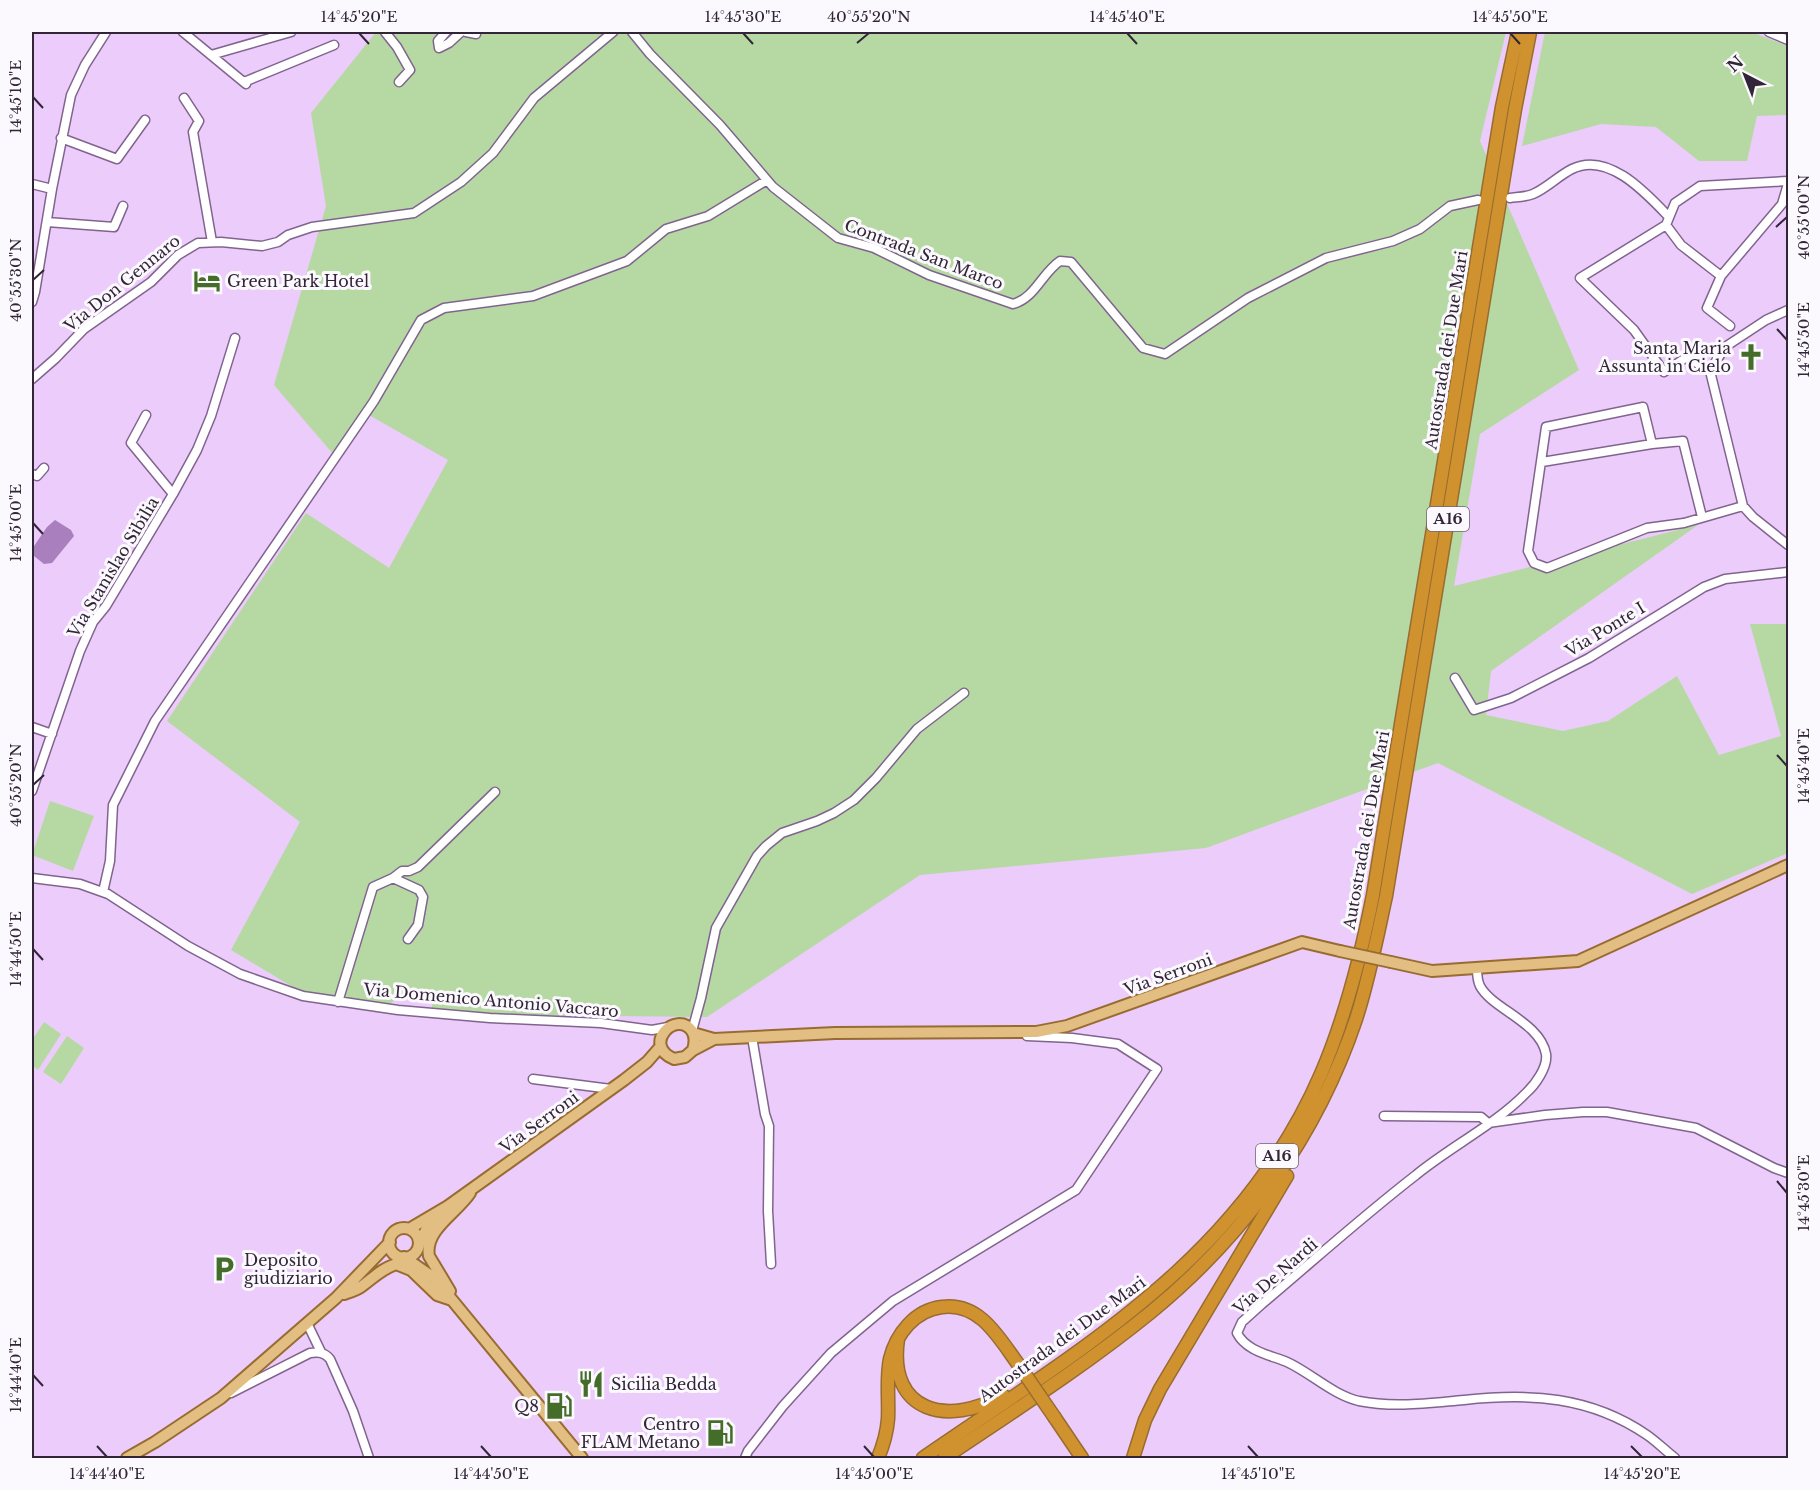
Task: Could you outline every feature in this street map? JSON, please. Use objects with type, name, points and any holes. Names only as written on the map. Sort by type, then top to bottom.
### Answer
[{"type":"highway","name":"Autostrada dei Due Mari","points":[[944,1458],[1093,1356],[1150,1313],[1198,1271],[1236,1231],[1281,1173],[1317,1112],[1332,1080],[1356,1018],[1376,943],[1410,709],[1472,327],[1502,107],[1518,32]]},
{"type":"highway","name":"Autostrada dei Due Mari","points":[[1472,327],[1530,32]]},
{"type":"highway","name":"Autostrada dei Due Mari","points":[[923,1458],[1115,1325],[1190,1262],[1226,1223],[1270,1166],[1305,1107],[1344,1014],[1364,939],[1410,709]]},
{"type":"highway","points":[[1133,1458],[1142,1428],[1160,1389],[1306,1145],[1338,1082],[1362,1021],[1371,985],[1376,943]]},
{"type":"highway","points":[[898,1339],[896,1360],[899,1377],[914,1398],[921,1404],[936,1410],[954,1412],[974,1408],[994,1400],[1035,1373],[1190,1262]]},
{"type":"highway","points":[[878,1458],[887,1428],[890,1359],[898,1339],[909,1323],[923,1313],[939,1307],[957,1307],[973,1312],[984,1320],[1018,1364],[1082,1458]]},
{"type":"main road","name":"Via Serroni","points":[[448,1206],[647,1062],[661,1043],[664,1031],[668,1027],[689,1030],[714,1039],[835,1033],[1039,1035],[1302,942],[1432,971],[1578,961],[1788,865]]},
{"type":"main road","points":[[689,1030],[695,1044],[693,1050]]},
{"type":"main road","name":"Via Serroni","points":[[647,1062],[669,1057],[680,1059],[714,1039]]},
{"type":"main road","points":[[661,1043],[669,1057]]},
{"type":"main road","points":[[452,1300],[450,1292],[429,1256],[428,1249],[431,1236],[462,1205],[474,1187]]},
{"type":"main road","points":[[133,1457],[221,1398],[336,1298],[390,1242],[396,1231],[409,1229],[448,1206]]},
{"type":"main road","points":[[359,1276],[382,1262],[413,1255],[426,1230],[448,1206]]},
{"type":"main road","points":[[409,1229],[417,1234],[423,1257],[434,1278],[582,1458]]},
{"type":"main road","points":[[390,1242],[392,1250],[434,1278]]},
{"type":"main road","points":[[336,1298],[362,1286],[374,1275],[396,1264],[411,1270],[437,1295],[452,1300]]},
{"type":"street","points":[[32,302],[61,138],[73,87],[106,32]]},
{"type":"street","points":[[183,32],[245,83],[334,45]]},
{"type":"street","points":[[212,55],[291,32]]},
{"type":"street","points":[[385,32],[410,69],[399,82]]},
{"type":"street","points":[[446,32],[438,41],[439,48],[450,43],[461,32]]},
{"type":"street","points":[[466,32],[476,34],[476,32]]},
{"type":"street","name":"Via Don Gennaro","points":[[32,379],[84,329],[151,282],[178,255],[198,243],[262,246],[278,242],[288,235],[312,226],[414,213],[460,182],[493,153],[534,98],[613,32]]},
{"type":"street","name":"Contrada San Marco","points":[[632,32],[650,54],[720,125],[767,180],[782,195],[838,238],[874,248],[929,275],[1013,304],[1024,301],[1053,266],[1060,261],[1071,262],[1143,348],[1165,354],[1248,298],[1326,258],[1393,241],[1420,229],[1450,206],[1478,200]]},
{"type":"street","points":[[1769,32],[1788,40]]},
{"type":"street","points":[[184,98],[199,121],[193,132],[212,242]]},
{"type":"street","points":[[61,138],[117,159],[145,120]]},
{"type":"street","points":[[1510,198],[1532,195],[1573,168],[1597,164],[1617,172],[1648,195],[1667,220],[1681,245],[1721,276]]},
{"type":"street","points":[[103,892],[110,861],[113,805],[155,721],[374,401],[421,320],[444,308],[533,297],[627,261],[666,229],[708,216],[767,180]]},
{"type":"street","points":[[1712,368],[1687,357],[1664,372],[1634,330],[1580,278],[1667,220],[1675,203],[1700,186],[1788,182],[1782,204],[1721,276],[1707,308],[1730,326]]},
{"type":"street","points":[[32,184],[52,189]]},
{"type":"street","points":[[47,222],[114,227],[123,206]]},
{"type":"street","points":[[1788,310],[1766,320],[1725,347],[1712,368],[1743,506],[1752,517],[1788,545]]},
{"type":"street","name":"Via Stanislao Sibilia","points":[[32,791],[80,651],[93,622],[106,606],[197,450],[212,416],[235,338]]},
{"type":"street","points":[[1652,444],[1643,407],[1546,426],[1528,551],[1534,563],[1547,568],[1647,528],[1684,523],[1743,506]]},
{"type":"street","name":"Via Stanislao Sibilia","points":[[146,415],[131,443],[173,494]]},
{"type":"street","points":[[1542,462],[1683,441],[1702,517]]},
{"type":"street","points":[[32,474],[37,476],[44,468]]},
{"type":"street","name":"Via Ponte I","points":[[1455,678],[1474,710],[1493,704],[1511,698],[1589,658],[1704,587],[1725,579],[1788,572]]},
{"type":"street","points":[[689,1030],[702,998],[716,928],[757,856],[782,833],[817,821],[854,800],[876,778],[917,729],[964,693]]},
{"type":"street","points":[[32,727],[52,734]]},
{"type":"street","points":[[338,1002],[371,890],[377,884],[393,878],[402,871],[418,867],[495,792]]},
{"type":"street","name":"Via Domenico Antonio Vaccaro","points":[[32,878],[80,884],[103,892],[188,946],[240,974],[303,996],[410,1011],[490,1018],[601,1023],[652,1029],[668,1027]]},
{"type":"street","points":[[393,878],[419,890],[423,897],[418,925],[408,939]]},
{"type":"street","name":"Via De Nardi","points":[[1478,968],[1479,985],[1520,1019],[1537,1037],[1546,1054],[1545,1064],[1537,1080],[1526,1094],[1414,1176],[1248,1316],[1238,1328],[1237,1334],[1239,1338],[1262,1353],[1288,1362],[1357,1400],[1384,1404],[1415,1404],[1525,1396],[1570,1401],[1611,1414],[1648,1435],[1675,1458]]},
{"type":"street","points":[[652,1029],[661,1043]]},
{"type":"street","points":[[745,1458],[783,1406],[831,1353],[893,1302],[1076,1190],[1156,1069],[1118,1044],[1039,1035]]},
{"type":"street","points":[[752,1037],[769,1126],[768,1211],[771,1264]]},
{"type":"street","points":[[532,1079],[611,1089]]},
{"type":"street","points":[[1384,1116],[1481,1117],[1488,1123],[1545,1115],[1607,1112],[1696,1128],[1788,1173]]},
{"type":"street","points":[[307,1323],[321,1352],[330,1359],[354,1411],[369,1458]]},
{"type":"street","points":[[221,1398],[292,1360],[310,1353],[321,1352]]},
{"type":"green space","points":[[376,32],[1506,32],[1480,141],[1579,370],[1480,434],[1454,586],[1698,525],[1491,671],[1486,715],[1563,731],[1608,721],[1677,676],[1719,755],[1781,736],[1750,624],[1788,624],[1788,853],[1692,894],[1438,763],[1206,848],[920,875],[707,1017],[514,1015],[432,1008],[432,1000],[396,999],[387,1006],[298,990],[231,950],[300,822],[167,721],[306,513],[389,568],[448,460],[369,415],[334,455],[274,385],[326,206],[311,113]]},
{"type":"green space","points":[[1545,32],[1751,32],[1788,46],[1788,115],[1757,116],[1747,161],[1699,161],[1656,127],[1601,124],[1522,146]]},
{"type":"green space","points":[[50,801],[94,816],[73,871],[32,855]]},
{"type":"green space","points":[[44,1022],[61,1034],[38,1070],[32,1065],[32,1040]]},
{"type":"green space","points":[[67,1036],[84,1048],[61,1084],[43,1072]]},
{"type":"shaded area","points":[[55,520],[71,530],[74,536],[52,563],[44,564],[34,556],[32,549],[47,527]]},
{"type":"place","name":"Green Park Hotel","points":[[207,281]]},
{"type":"place","name":"Santa Maria Assunta in Cielo","points":[[1751,357]]},
{"type":"place","name":"Deposito giudiziario","points":[[224,1269]]},
{"type":"place","name":"Sicilia Bedda","points":[[591,1384]]},
{"type":"place","name":"Q8","points":[[559,1406]]},
{"type":"place","name":"Centro FLAM Metano","points":[[720,1433]]}]
